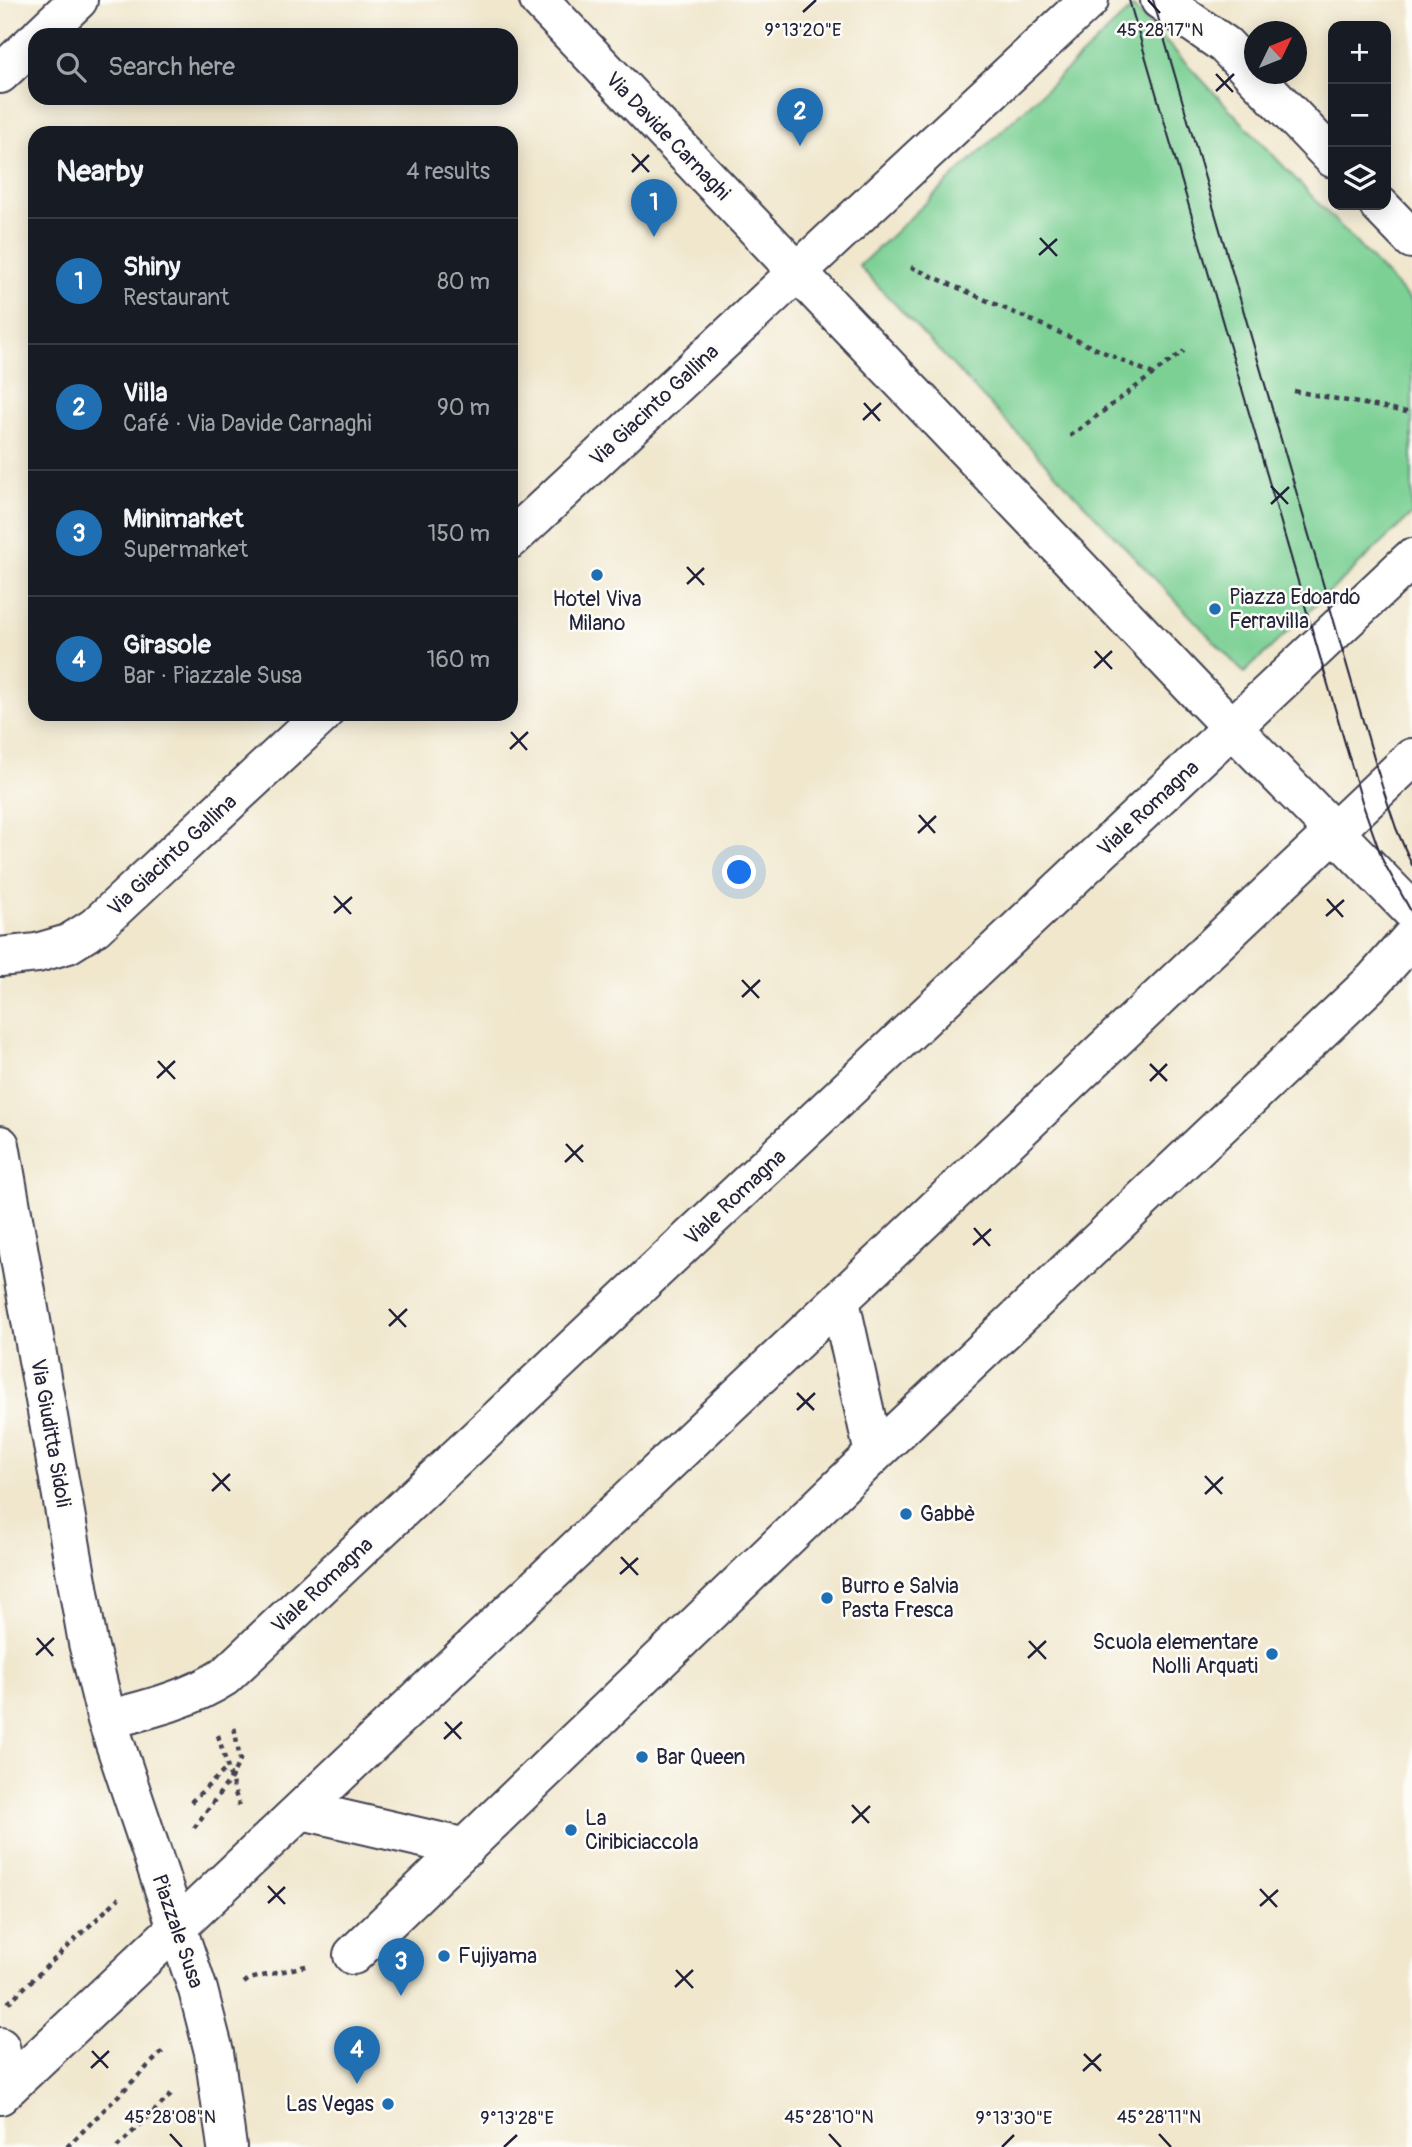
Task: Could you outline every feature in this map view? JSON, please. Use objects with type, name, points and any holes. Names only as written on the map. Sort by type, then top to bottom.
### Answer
[{"type":"street","points":[[48,28],[78,0]]},
{"type":"street","name":"Via Davide Carnaghi","points":[[539,0],[798,271]]},
{"type":"street","points":[[1089,0],[798,271],[1233,729],[1412,911]]},
{"type":"street","points":[[1160,0],[1225,45]]},
{"type":"street","points":[[1191,0],[1225,45],[1328,153]]},
{"type":"street","points":[[0,74],[28,48]]},
{"type":"street","points":[[1384,210],[1412,239]]},
{"type":"street","name":"Via Giacinto Gallina","points":[[518,532],[798,271]]},
{"type":"street","points":[[1233,729],[1412,558]]},
{"type":"street","name":"Via Giacinto Gallina","points":[[0,957],[37,953],[68,944],[95,927],[316,721]]},
{"type":"street","name":"Viale Romagna","points":[[107,1720],[183,1699],[225,1677],[1233,729]]},
{"type":"street","points":[[0,2095],[1412,758]]},
{"type":"street","points":[[353,1955],[874,1454],[1374,980],[1412,937]]},
{"type":"street","name":"Via Giuditta Sidoli","points":[[0,1145],[88,1643],[107,1720]]},
{"type":"street","points":[[840,1301],[874,1454]]},
{"type":"street","name":"Piazzale Susa","points":[[107,1720],[198,1990],[214,2052],[227,2147]]},
{"type":"street","points":[[302,1810],[466,1848]]},
{"type":"street","points":[[0,2047],[0,2095]]},
{"type":"path","points":[[911,267],[1153,374]]},
{"type":"path","points":[[1070,436],[1184,351]]},
{"type":"path","points":[[1294,391],[1412,413]]},
{"type":"path","points":[[196,1825],[231,1778],[240,1760],[225,1677]]},
{"type":"path","points":[[218,1735],[240,1807]]},
{"type":"path","points":[[191,1802],[228,1768]]},
{"type":"path","points":[[0,2011],[126,1891]]},
{"type":"path","points":[[249,1979],[353,1955]]},
{"type":"path","points":[[66,2147],[170,2044]]},
{"type":"path","points":[[117,2147],[174,2092]]},
{"type":"green space","points":[[1133,7],[1412,302],[1412,514],[1244,673],[859,266]]},
{"type":"tram line","points":[[1129,0],[1363,805],[1383,861],[1412,913]]},
{"type":"tram line","points":[[1153,0],[1382,786],[1412,865]]},
{"type":"place","name":"Villa","points":[[800,146]]},
{"type":"place","name":"Shiny","points":[[654,237]]},
{"type":"place","name":"Hotel Viva Milano","points":[[597,575]]},
{"type":"place","name":"Piazza Edoardo Ferravilla","points":[[1215,609]]},
{"type":"place","name":"Gabbè","points":[[906,1514]]},
{"type":"place","name":"Burro e Salvia Pasta Fresca","points":[[827,1598]]},
{"type":"place","name":"Scuola elementare Nolli Arquati","points":[[1272,1654]]},
{"type":"place","name":"Bar Queen","points":[[642,1757]]},
{"type":"place","name":"La Ciribiciaccola","points":[[571,1830]]},
{"type":"place","name":"Fujiyama","points":[[444,1956]]},
{"type":"place","name":"Minimarket","points":[[401,1996]]},
{"type":"place","name":"Girasole","points":[[357,2084]]},
{"type":"place","name":"Las Vegas","points":[[388,2104]]}]
